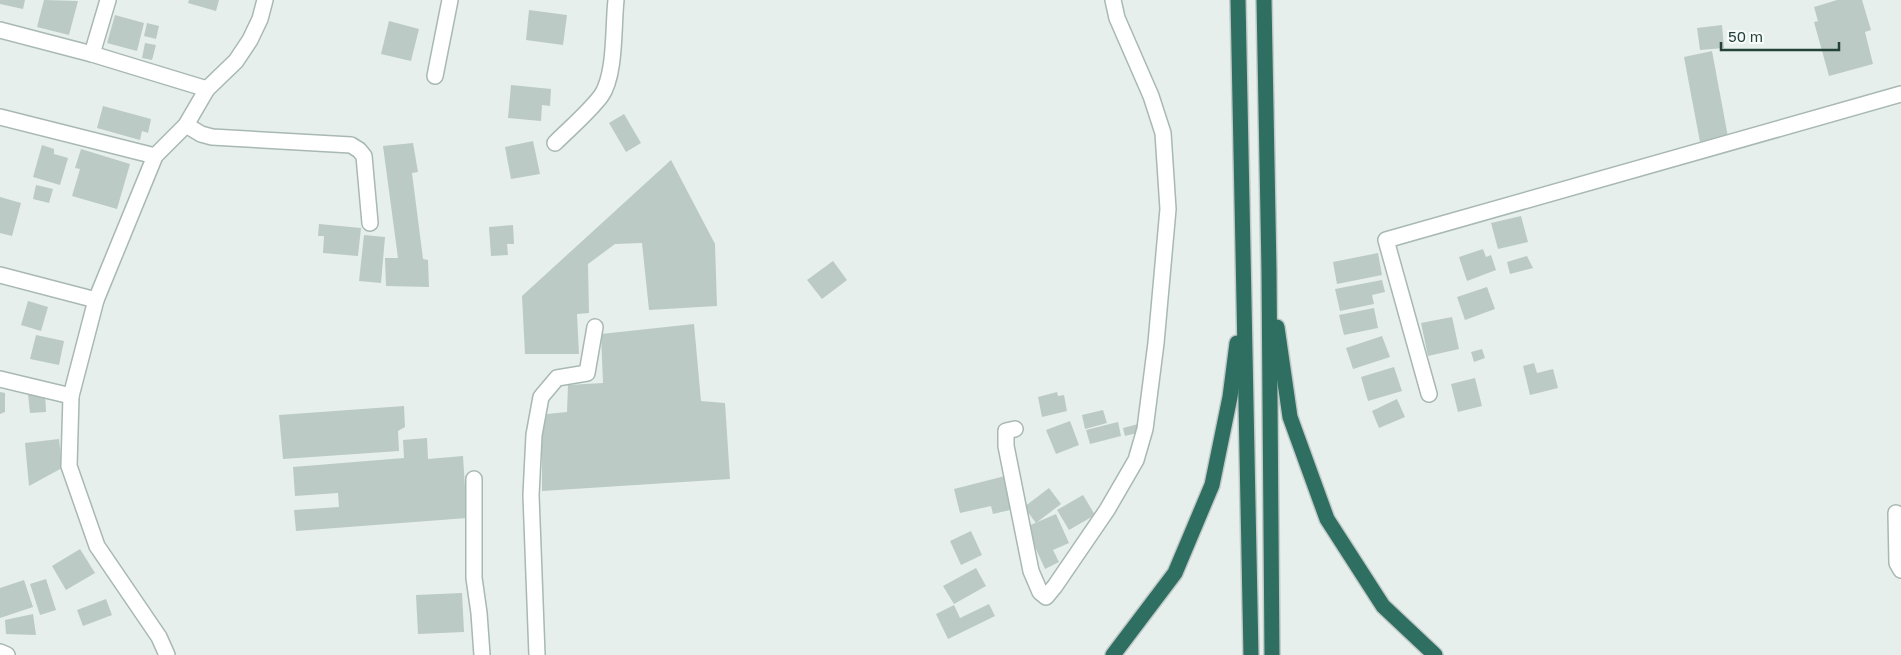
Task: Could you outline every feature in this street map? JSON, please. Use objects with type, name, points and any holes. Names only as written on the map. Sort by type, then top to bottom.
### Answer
[{"type":"highway","points":[[1238,0],[1250,655]]},
{"type":"highway","points":[[1264,0],[1269,271],[1272,655]]},
{"type":"highway","points":[[1269,271],[1290,417],[1327,519],[1382,606],[1435,655]]},
{"type":"highway","points":[[1113,655],[1175,573],[1212,485],[1230,397],[1244,282]]},
{"type":"street","points":[[92,54],[108,0]]},
{"type":"street","points":[[167,655],[159,637],[97,546],[69,466],[71,396],[96,300],[155,156],[186,125],[207,89],[236,61],[250,40],[260,19],[265,0]]},
{"type":"street","points":[[435,76],[450,0]]},
{"type":"street","points":[[554,143],[602,94],[611,65],[616,0]]},
{"type":"street","points":[[1015,429],[1006,431],[1006,446],[1031,571],[1040,592],[1046,597],[1107,510],[1136,460],[1145,429],[1156,343],[1168,209],[1163,133],[1151,96],[1117,18],[1113,0]]},
{"type":"street","points":[[0,30],[92,54],[207,89]]},
{"type":"street","points":[[1429,394],[1386,240],[1901,94]]},
{"type":"street","points":[[0,117],[155,156]]},
{"type":"street","points":[[186,125],[201,134],[212,137],[351,145],[364,156],[370,223]]},
{"type":"street","points":[[0,275],[96,300]]},
{"type":"street","points":[[537,655],[531,496],[534,435],[541,397],[557,378],[587,372],[595,327]]},
{"type":"street","points":[[0,379],[71,396]]},
{"type":"street","points":[[474,479],[473,564],[482,655]]},
{"type":"street","points":[[1896,513],[1897,563],[1901,570]]},
{"type":"street","points":[[0,652],[7,655]]},
{"type":"building","points":[[0,0],[25,0],[23,9],[0,4]]},
{"type":"building","points":[[44,0],[78,1],[69,35],[37,27]]},
{"type":"building","points":[[189,0],[219,0],[216,11],[188,3]]},
{"type":"building","points":[[1837,0],[1862,0],[1871,30],[1865,32],[1873,64],[1829,76],[1814,22],[1818,21],[1814,7]]},
{"type":"building","points":[[529,10],[567,15],[563,45],[526,40]]},
{"type":"building","points":[[115,15],[144,23],[137,51],[107,43]]},
{"type":"building","points":[[389,21],[419,29],[411,61],[381,54]]},
{"type":"building","points":[[147,23],[159,26],[156,39],[144,36]]},
{"type":"building","points":[[1722,25],[1724,48],[1700,50],[1697,28]]},
{"type":"building","points":[[145,43],[156,45],[152,60],[142,58]]},
{"type":"building","points":[[1712,51],[1728,137],[1700,142],[1684,57]]},
{"type":"building","points":[[511,85],[551,89],[550,106],[542,105],[541,121],[508,118]]},
{"type":"building","points":[[103,106],[151,119],[148,133],[142,131],[140,140],[97,128]]},
{"type":"building","points":[[624,114],[641,143],[626,152],[609,123]]},
{"type":"building","points":[[533,141],[540,174],[511,179],[505,147]]},
{"type":"building","points":[[413,143],[418,172],[412,173],[423,259],[428,260],[429,287],[386,286],[385,258],[398,258],[383,146]]},
{"type":"building","points":[[42,145],[54,149],[54,154],[68,158],[60,185],[33,177]]},
{"type":"building","points":[[81,149],[130,164],[117,209],[72,196],[80,169],[75,168]]},
{"type":"building","points":[[671,160],[715,244],[717,306],[649,310],[642,243],[615,244],[588,264],[589,313],[577,314],[579,354],[525,354],[522,296]]},
{"type":"building","points":[[36,185],[53,189],[49,203],[33,199]]},
{"type":"building","points":[[0,197],[21,203],[12,236],[0,233]]},
{"type":"building","points":[[1521,216],[1528,242],[1498,249],[1491,223]]},
{"type":"building","points":[[319,224],[361,228],[358,256],[323,253],[324,236],[318,236]]},
{"type":"building","points":[[513,225],[514,244],[507,244],[508,255],[491,256],[489,227]]},
{"type":"building","points":[[364,235],[385,237],[381,283],[359,281]]},
{"type":"building","points":[[1483,249],[1486,257],[1491,255],[1496,270],[1467,281],[1459,257]]},
{"type":"building","points":[[1378,253],[1382,275],[1337,284],[1333,262]]},
{"type":"building","points":[[1527,256],[1533,268],[1510,274],[1507,262]]},
{"type":"building","points":[[833,261],[847,280],[822,299],[807,280]]},
{"type":"building","points":[[1382,280],[1385,292],[1372,295],[1374,304],[1340,311],[1335,289]]},
{"type":"building","points":[[1487,287],[1495,309],[1465,320],[1457,297]]},
{"type":"building","points":[[28,301],[48,307],[41,331],[21,325]]},
{"type":"building","points":[[1374,308],[1378,328],[1344,335],[1339,315]]},
{"type":"building","points":[[1452,317],[1459,349],[1428,356],[1421,323]]},
{"type":"building","points":[[694,324],[701,401],[725,403],[730,479],[542,491],[542,432],[547,414],[567,412],[568,385],[603,383],[601,334]]},
{"type":"building","points":[[36,335],[64,341],[59,365],[30,359]]},
{"type":"building","points":[[1382,336],[1390,357],[1353,369],[1346,348]]},
{"type":"building","points":[[1482,349],[1485,358],[1474,362],[1471,352]]},
{"type":"building","points":[[1534,363],[1537,373],[1553,369],[1558,388],[1530,395],[1523,366]]},
{"type":"building","points":[[1394,367],[1402,391],[1368,401],[1361,377]]},
{"type":"building","points":[[1475,378],[1482,406],[1458,412],[1451,384]]},
{"type":"building","points":[[0,392],[5,393],[5,412],[0,414]]},
{"type":"building","points":[[45,392],[46,412],[30,413],[28,394]]},
{"type":"building","points":[[1057,392],[1058,396],[1064,395],[1067,411],[1042,417],[1038,397]]},
{"type":"building","points":[[1397,399],[1405,417],[1379,428],[1372,411]]},
{"type":"building","points":[[404,406],[405,427],[398,431],[399,451],[283,459],[279,415]]},
{"type":"building","points":[[1103,410],[1107,423],[1085,429],[1082,415]]},
{"type":"building","points":[[1070,421],[1079,445],[1056,454],[1046,430]]},
{"type":"building","points":[[1118,422],[1121,436],[1090,444],[1086,430]]},
{"type":"building","points":[[1142,423],[1141,432],[1125,436],[1123,428]]},
{"type":"building","points":[[427,438],[428,459],[463,456],[467,518],[296,531],[294,510],[339,507],[338,493],[295,496],[293,467],[404,458],[403,440]]},
{"type":"building","points":[[59,439],[62,468],[29,486],[25,443]]},
{"type":"building","points":[[1005,476],[1014,509],[993,514],[991,506],[960,513],[954,489]]},
{"type":"building","points":[[1049,488],[1061,504],[1036,523],[1024,507]]},
{"type":"building","points":[[1083,495],[1095,515],[1069,530],[1057,510]]},
{"type":"building","points":[[1056,514],[1069,543],[1053,550],[1059,562],[1045,569],[1026,527]]},
{"type":"building","points":[[971,531],[982,555],[961,565],[950,541]]},
{"type":"building","points":[[80,549],[95,573],[66,590],[52,566]]},
{"type":"building","points":[[976,568],[986,586],[954,604],[943,586]]},
{"type":"building","points":[[46,579],[56,610],[40,615],[30,584]]},
{"type":"building","points":[[24,580],[33,607],[0,618],[0,588]]},
{"type":"building","points":[[462,593],[464,632],[418,634],[416,595]]},
{"type":"building","points":[[106,599],[112,615],[83,626],[77,610]]},
{"type":"building","points":[[989,604],[995,616],[948,639],[936,614],[954,605],[960,618]]},
{"type":"building","points":[[33,614],[36,635],[6,634],[5,620]]}]
